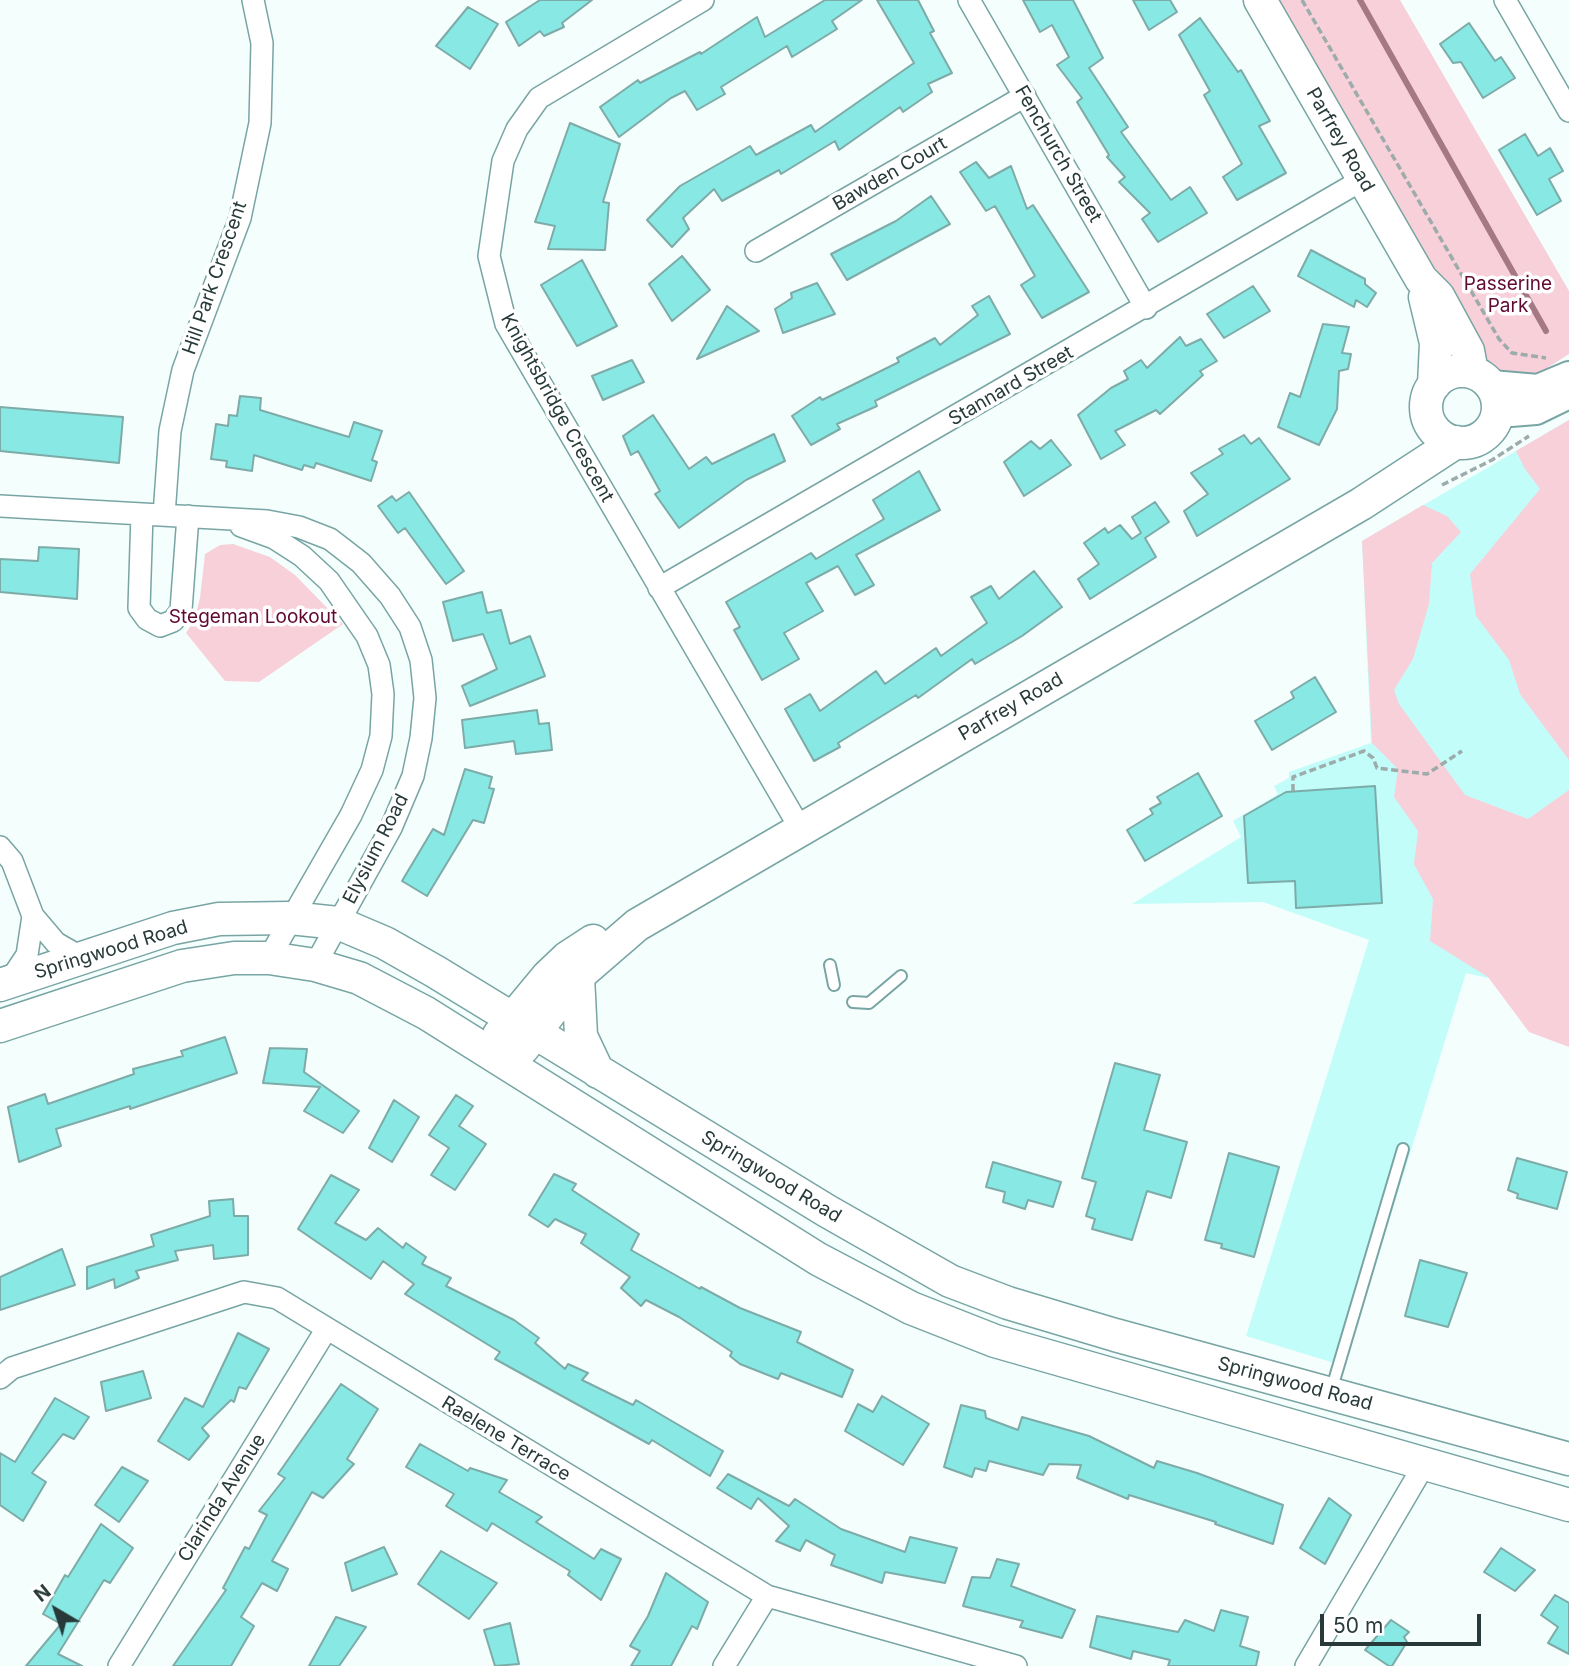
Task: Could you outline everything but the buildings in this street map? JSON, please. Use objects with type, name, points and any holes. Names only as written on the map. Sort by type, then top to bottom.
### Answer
[{"type":"main road","name":"Parfrey Road","points":[[1260,0],[1421,279],[1438,296],[1487,390]]},
{"type":"main road","name":"Parfrey Road","points":[[1421,279],[1436,343],[1434,385]]},
{"type":"main road","points":[[1455,372],[1487,390],[1492,427],[1481,438],[1455,442],[1438,434],[1428,417],[1427,401],[1434,385],[1455,372]]},
{"type":"main road","name":"Parfrey Road","points":[[1387,489],[1413,451],[1428,417]]},
{"type":"main road","name":"Parfrey Road","points":[[523,1025],[637,925],[1387,489],[1428,458],[1455,442]]},
{"type":"main road","name":"Springwood Road","points":[[4,984],[173,928],[219,919],[290,918],[338,922],[386,943],[909,1260],[950,1281],[1007,1303],[1103,1332],[1569,1459]]},
{"type":"main road","name":"Parfrey Road","points":[[499,1059],[567,958],[597,938],[637,925]]},
{"type":"main road","name":"Springwood Road","points":[[0,1026],[182,966],[234,958],[269,958],[315,965],[359,978],[426,1013],[818,1259],[911,1308],[995,1341],[1569,1505]]},
{"type":"main road","points":[[578,976],[581,1036],[598,1072]]},
{"type":"street","name":"Hill Park Crescent","points":[[164,515],[170,431],[183,370],[240,218],[260,123],[261,43],[253,0]]},
{"type":"street","name":"Knightsbridge Crescent","points":[[703,0],[539,98],[517,129],[503,161],[489,256],[506,324],[800,828]]},
{"type":"street","name":"Fenchurch Street","points":[[970,0],[1146,308]]},
{"type":"street","points":[[1505,0],[1569,111]]},
{"type":"street","name":"Bawden Court","points":[[756,251],[1025,96]]},
{"type":"street","name":"Stannard Street","points":[[659,589],[1362,180]]},
{"type":"street","points":[[1487,390],[1538,389],[1560,367]]},
{"type":"street","points":[[1487,390],[1536,410],[1569,394]]},
{"type":"street","name":"Elysium Road","points":[[0,506],[267,521],[299,527],[330,540],[361,563],[390,596],[410,626],[421,660],[425,698],[421,738],[413,776],[391,828],[315,965]]},
{"type":"street","points":[[142,514],[139,608],[147,619],[160,626],[173,621],[181,610],[187,516]]},
{"type":"street","name":"Elysium Road","points":[[220,518],[274,538],[302,556],[329,581],[368,636],[379,665],[383,694],[381,736],[372,770],[351,816],[269,958]]},
{"type":"street","points":[[0,847],[12,861],[33,916],[56,943],[83,959]]},
{"type":"street","points":[[4,984],[27,955],[33,916]]},
{"type":"street","name":"Raelene Terrace","points":[[0,1378],[12,1368],[244,1292],[277,1298],[767,1597],[1016,1666]]},
{"type":"street","name":"Clarinda Avenue","points":[[119,1666],[326,1330]]},
{"type":"street","points":[[1306,1666],[1424,1465]]},
{"type":"street","points":[[724,1666],[767,1597]]},
{"type":"lane","points":[[830,965],[834,985]]},
{"type":"lane","points":[[853,1002],[869,1003],[901,976]]},
{"type":"lane","points":[[1330,1394],[1403,1149]]},
{"type":"path","points":[[1302,0],[1499,339],[1512,354],[1560,367]]},
{"type":"path","points":[[1293,791],[1293,777],[1364,751],[1373,758],[1377,768],[1427,774],[1462,751]]},
{"type":"shaded area","points":[[1569,420],[1569,996],[1466,973],[1344,1366],[1246,1336],[1369,940],[1263,902],[1132,904],[1241,837],[1233,821],[1278,794],[1274,786],[1289,778],[1289,772],[1371,743],[1362,541]]},
{"type":"green space","name":"Passerine Park","points":[[1275,0],[1400,0],[1569,291],[1569,354],[1524,383],[1494,373],[1483,362]]},
{"type":"green space","points":[[1569,420],[1569,760],[1520,694],[1509,660],[1476,616],[1470,574],[1540,489],[1516,451]]},
{"type":"green space","points":[[1423,505],[1447,516],[1461,532],[1432,563],[1429,604],[1413,659],[1394,690],[1399,704],[1465,795],[1528,819],[1569,790],[1569,1047],[1529,1032],[1488,977],[1430,941],[1433,899],[1414,864],[1418,831],[1394,797],[1398,769],[1372,743],[1362,541]]},
{"type":"green space","name":"Stegeman Lookout","points":[[233,544],[270,557],[295,575],[343,624],[259,682],[225,681],[186,633],[194,621],[200,598],[205,554],[220,545]]},
{"type":"waterway","points":[[1360,0],[1546,331]]}]
